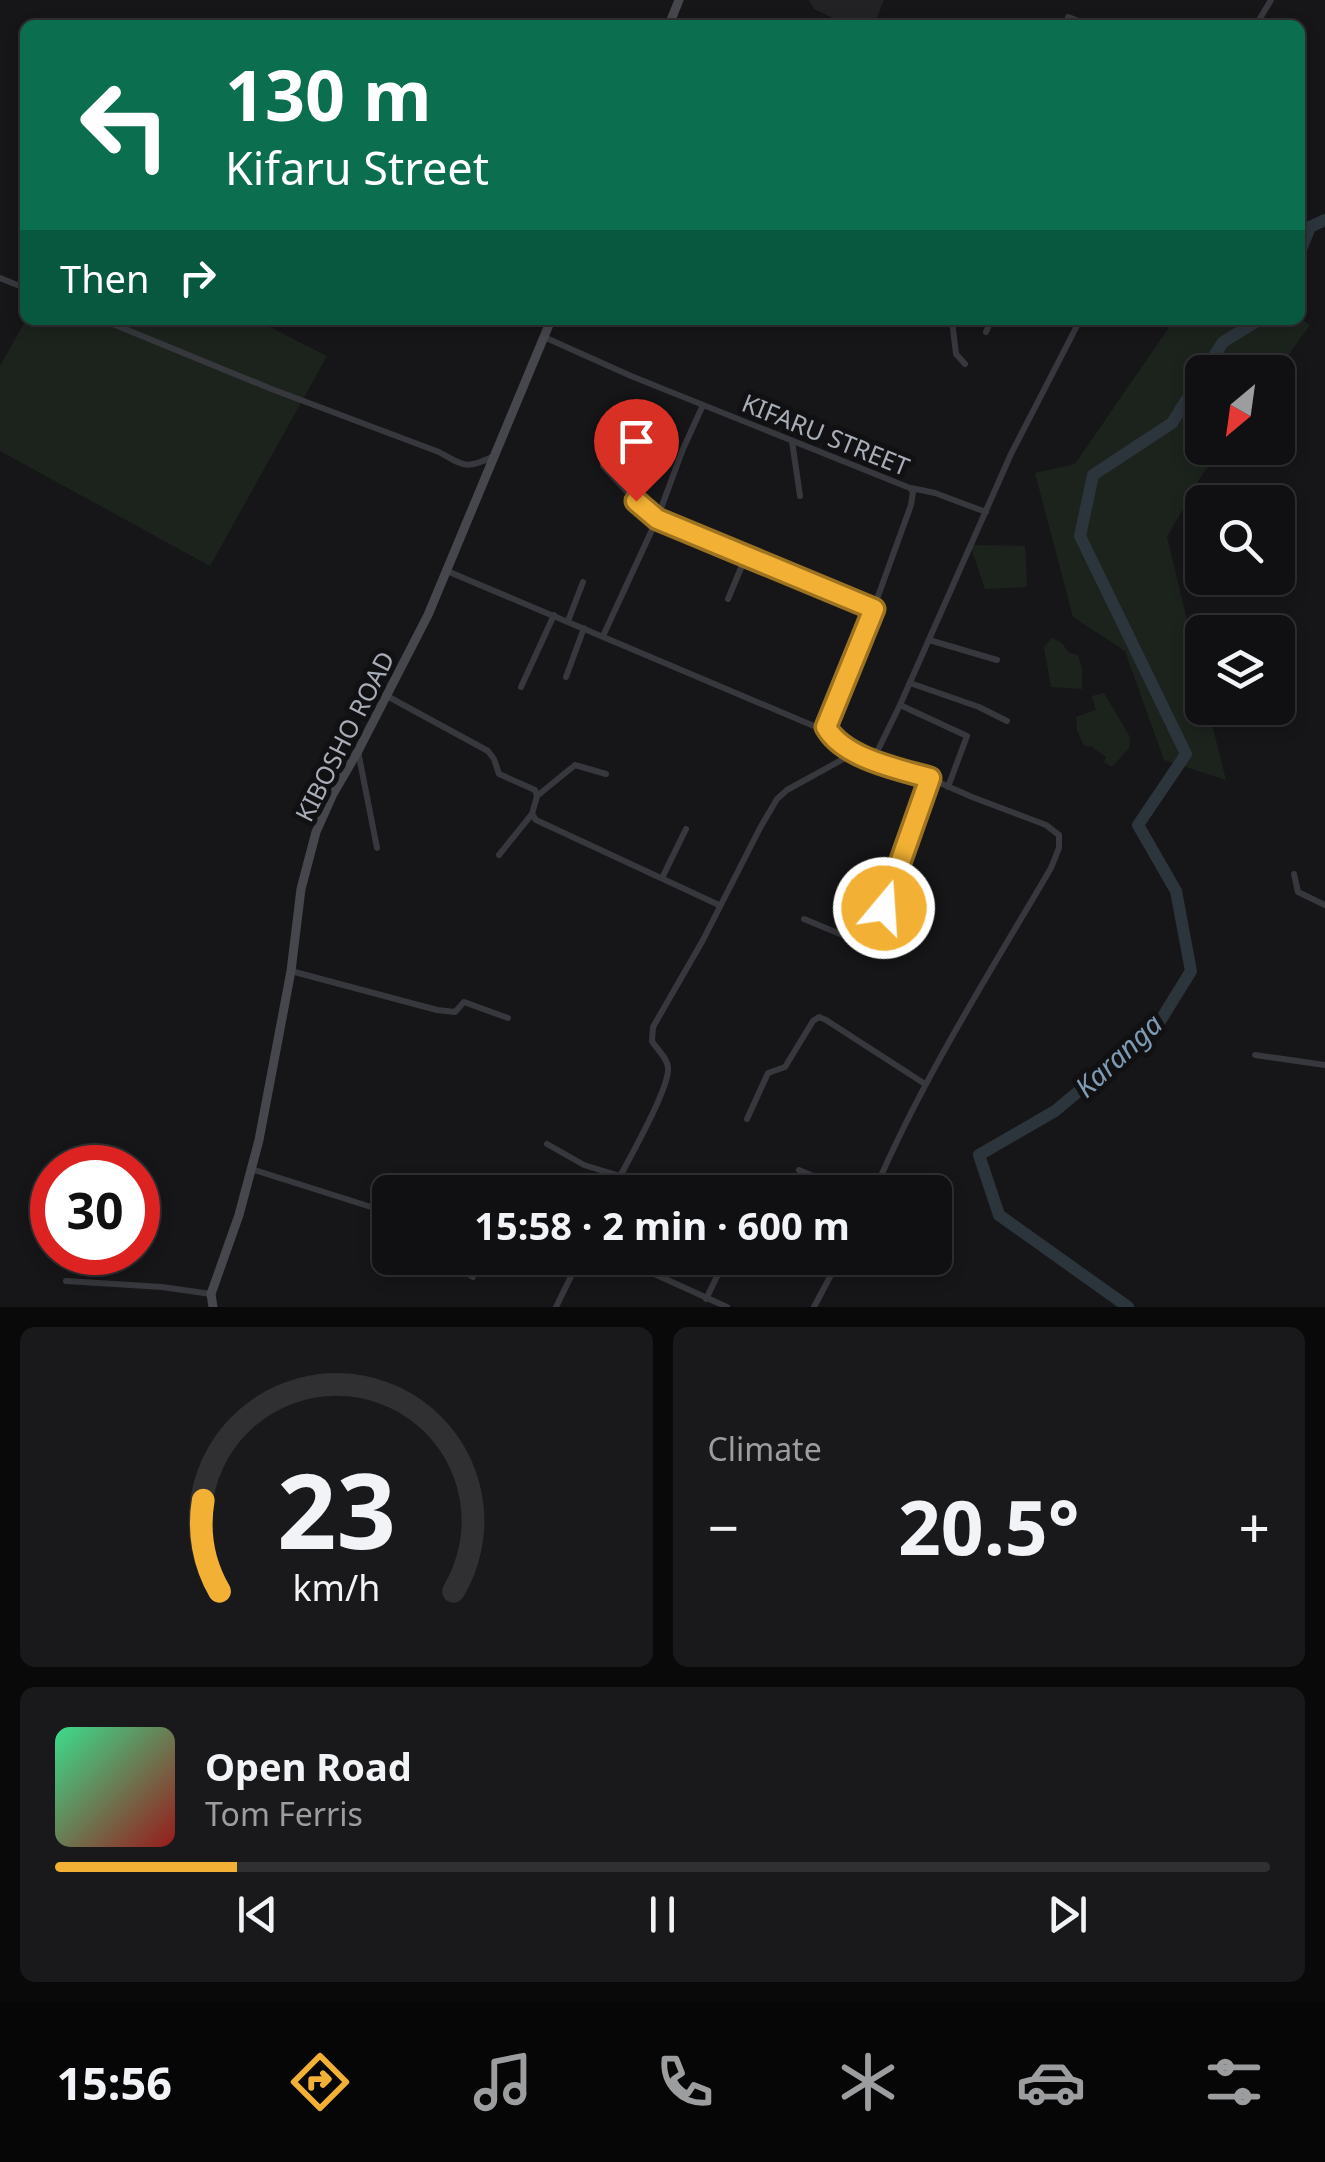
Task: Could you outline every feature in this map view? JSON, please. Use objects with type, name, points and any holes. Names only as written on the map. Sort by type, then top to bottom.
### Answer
[{"type":"main road","name":"KIBOSHO ROAD","points":[[213,1307],[211,1294],[239,1216],[270,1086],[310,850],[326,808],[421,629],[549,325]]},
{"type":"street","points":[[1068,17],[1076,20]]},
{"type":"street","points":[[115,325],[439,452],[462,465],[477,465],[495,456]]},
{"type":"street","points":[[953,325],[956,354],[966,364]]},
{"type":"street","points":[[986,332],[989,325]]},
{"type":"street","points":[[872,760],[1011,454],[1077,325]]},
{"type":"street","name":"KIFARU STREET","points":[[544,337],[913,492],[874,609],[828,721],[828,732]]},
{"type":"street","points":[[603,636],[657,519],[703,405]]},
{"type":"street","points":[[792,441],[800,496]]},
{"type":"street","points":[[603,466],[657,519],[874,609]]},
{"type":"street","points":[[910,488],[934,492],[986,512]]},
{"type":"street","points":[[728,599],[746,556]]},
{"type":"street","points":[[447,571],[828,732],[872,760],[930,778],[1057,832],[1059,848],[1051,868],[925,1084],[881,1175]]},
{"type":"street","points":[[568,622],[583,582]]},
{"type":"street","points":[[521,687],[554,615]]},
{"type":"street","points":[[566,676],[584,628]]},
{"type":"street","points":[[929,640],[996,660]]},
{"type":"street","points":[[910,683],[980,707],[1007,721]]},
{"type":"street","points":[[387,696],[488,751],[499,774],[532,787],[537,796]]},
{"type":"street","points":[[900,705],[968,736],[948,787]]},
{"type":"street","points":[[358,752],[378,848]]},
{"type":"street","points":[[620,1175],[668,1076],[666,1060],[652,1042],[653,1027],[760,828],[781,794],[856,752]]},
{"type":"street","points":[[499,855],[532,814],[537,796],[576,765],[606,774]]},
{"type":"street","points":[[804,919],[862,943],[872,942],[930,778]]},
{"type":"street","points":[[532,814],[543,824],[719,905]]},
{"type":"street","points":[[662,878],[686,830]]},
{"type":"street","points":[[1294,874],[1298,892],[1325,906]]},
{"type":"street","points":[[290,971],[437,1010],[455,1012],[464,1002],[508,1018]]},
{"type":"street","points":[[747,1119],[768,1073],[785,1066],[819,1017],[925,1084]]},
{"type":"street","points":[[1255,1056],[1325,1065]]},
{"type":"street","points":[[547,1144],[589,1167],[617,1175]]},
{"type":"street","points":[[251,1169],[372,1207]]},
{"type":"street","points":[[799,1170],[811,1175]]},
{"type":"street","points":[[469,1275],[473,1277]]},
{"type":"street","points":[[556,1307],[572,1275]]},
{"type":"street","points":[[655,1275],[727,1307]]},
{"type":"street","points":[[706,1298],[718,1275]]},
{"type":"street","points":[[814,1307],[831,1275]]},
{"type":"street","points":[[66,1281],[211,1294]]},
{"type":"shaded area","points":[[809,0],[884,0],[876,20],[837,20],[814,9]]},
{"type":"shaded area","points":[[1305,322],[1310,325],[1288,355],[1185,355],[1185,465],[1209,465],[1196,485],[1185,485],[1185,505],[1167,537],[1186,615],[1185,725],[1212,725],[1226,780],[1164,760],[1125,651],[1073,617],[1035,473],[1075,464],[1171,325],[1305,325]]},
{"type":"shaded area","points":[[23,325],[266,325],[327,356],[210,566],[0,451],[0,366]]},
{"type":"shaded area","points":[[970,545],[1025,546],[1027,587],[985,589]]},
{"type":"shaded area","points":[[1052,638],[1069,653],[1078,655],[1082,689],[1051,687],[1044,647]]},
{"type":"shaded area","points":[[1104,693],[1130,737],[1129,748],[1112,767],[1104,762],[1106,757],[1084,746],[1077,730],[1076,717],[1096,710],[1092,696]]},
{"type":"waterway","name":"Karanga","points":[[1305,240],[1310,227],[1325,220]]},
{"type":"waterway","name":"Karanga","points":[[1215,355],[1223,342],[1251,325]]},
{"type":"waterway","name":"Karanga","points":[[1128,1307],[999,1215],[979,1155],[1055,1111],[1157,1026],[1191,971],[1176,891],[1138,825],[1186,754],[1080,536],[1093,475],[1172,423],[1185,402]]},
{"type":"route","points":[[636,501],[657,519],[874,609],[826,727],[837,740],[882,765],[930,778],[884,908]]}]
